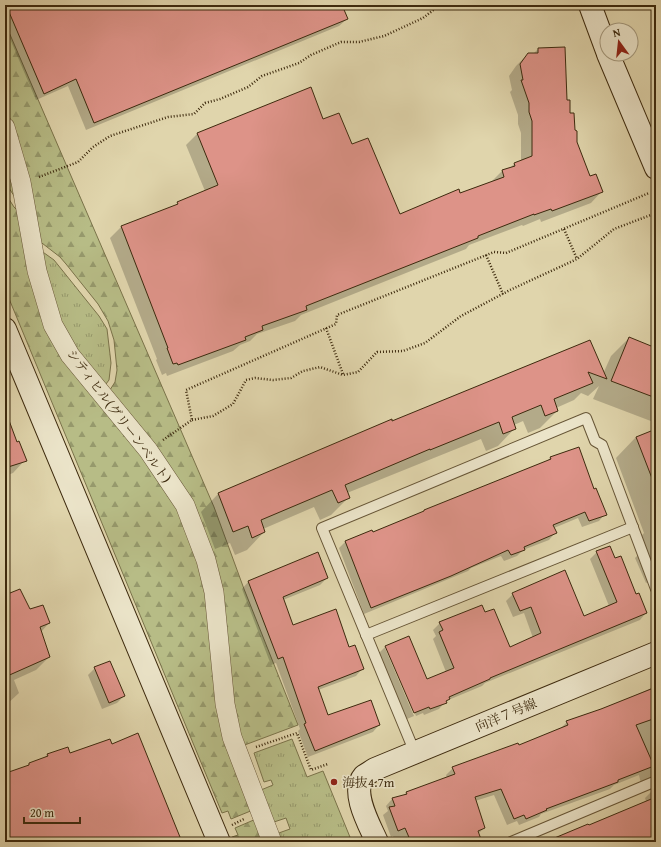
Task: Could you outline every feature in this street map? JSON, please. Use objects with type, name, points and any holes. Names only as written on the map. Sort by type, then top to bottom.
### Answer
[{"type":"street","points":[[590,5],[599,29]]},
{"type":"street","points":[[611,62],[656,168]]},
{"type":"street","name":"シティヒル(グリーンベルト)","points":[[5,127],[21,182],[37,271],[53,325],[70,355],[148,450],[185,505],[206,560],[214,592],[225,704],[232,737],[272,842]]},
{"type":"street","points":[[5,329],[219,842]]},
{"type":"street","name":"向洋７号線","points":[[377,842],[362,806],[359,792],[360,784],[364,776],[375,769],[656,653]]},
{"type":"lane","points":[[415,753],[322,528],[586,418],[595,441],[602,445],[656,589]]},
{"type":"lane","points":[[366,636],[633,527]]},
{"type":"lane","points":[[511,842],[656,781]]},
{"type":"path","points":[[21,182],[43,176],[78,162],[93,147],[110,136],[168,117],[194,114],[205,103],[220,99],[248,87],[262,76],[299,63],[311,55],[341,42],[359,42],[384,36],[423,18],[442,5]]},
{"type":"path","points":[[192,420],[186,390],[336,324],[337,315],[494,252],[506,253],[649,193]]},
{"type":"path","points":[[148,450],[192,420],[213,416],[233,404],[246,380],[255,378],[274,380],[290,378],[304,371],[320,367],[343,375],[358,372],[377,352],[403,351],[425,344],[461,316],[503,294],[577,259],[614,229],[656,213]]},
{"type":"path","points":[[564,229],[577,259]]},
{"type":"path","points":[[486,255],[503,294]]},
{"type":"path","points":[[326,328],[343,375]]},
{"type":"path","points":[[238,753],[297,733],[311,770],[328,764]]},
{"type":"green space","points":[[5,23],[214,507],[244,589],[298,725],[242,746],[231,706],[209,549],[108,393],[115,382],[117,370],[114,340],[108,321],[98,304],[60,257],[38,240],[20,147],[5,105]]},
{"type":"green space","points":[[5,145],[20,205],[5,182]]},
{"type":"green space","points":[[5,193],[14,207],[21,214],[37,300],[180,511],[195,547],[253,810],[231,819],[228,811],[222,813],[5,289]]},
{"type":"green space","points":[[40,250],[54,260],[99,316],[107,329],[111,363],[109,380],[103,388],[64,332]]},
{"type":"green space","points":[[292,739],[307,777],[323,771],[352,842],[279,842],[276,834],[290,829],[286,818],[271,823],[261,790],[273,785],[271,780],[264,782],[254,753]]},
{"type":"green space","points":[[256,819],[265,842],[234,842],[232,837],[238,835],[235,828]]},
{"type":"building","points":[[6,5],[342,5],[348,19],[94,123],[76,79],[44,94]]},
{"type":"building","points":[[565,47],[567,100],[570,100],[570,113],[574,113],[577,142],[590,176],[596,174],[603,192],[552,211],[551,209],[534,214],[478,236],[478,238],[306,306],[307,310],[262,326],[263,330],[245,337],[246,340],[178,365],[177,363],[173,364],[121,226],[178,204],[177,202],[218,185],[197,133],[311,87],[323,119],[339,113],[352,144],[368,138],[400,214],[459,189],[460,193],[504,177],[502,170],[515,166],[514,163],[532,156],[532,121],[529,112],[529,103],[521,80],[523,80],[520,64],[528,53],[538,53],[538,48]]},
{"type":"building","points":[[629,337],[656,348],[656,398],[611,381]]},
{"type":"building","points":[[590,340],[607,379],[588,372],[593,383],[554,399],[558,411],[545,416],[541,405],[512,417],[516,429],[503,434],[499,422],[430,449],[345,485],[350,498],[338,503],[332,490],[261,520],[265,532],[252,538],[248,526],[233,532],[218,493],[392,419],[392,421]]},
{"type":"building","points":[[5,415],[7,415],[17,442],[19,441],[27,461],[5,468]]},
{"type":"building","points":[[656,429],[656,486],[655,486],[636,437]]},
{"type":"building","points":[[579,447],[594,489],[596,488],[607,515],[589,521],[585,512],[553,525],[557,533],[524,547],[525,550],[511,555],[508,550],[451,576],[371,608],[345,541],[372,530],[373,532],[551,459],[550,457]]},
{"type":"building","points":[[610,546],[615,558],[621,556],[636,594],[639,593],[647,613],[490,678],[449,697],[450,699],[446,701],[447,703],[430,709],[429,707],[414,713],[385,646],[409,636],[427,679],[454,668],[439,632],[443,630],[439,622],[482,605],[485,612],[494,609],[510,647],[541,633],[531,607],[520,611],[512,593],[565,570],[584,616],[617,602],[596,551]]},
{"type":"building","points":[[318,552],[328,578],[283,597],[293,625],[336,609],[349,647],[355,645],[364,669],[318,687],[328,715],[371,700],[380,725],[315,751],[304,724],[306,723],[283,657],[278,659],[248,581]]},
{"type":"building","points":[[20,589],[30,609],[43,605],[50,623],[40,627],[50,657],[5,677],[5,595]]},
{"type":"building","points":[[110,661],[125,696],[109,703],[94,667]]},
{"type":"building","points":[[656,687],[656,718],[636,725],[654,766],[618,780],[618,782],[546,809],[547,810],[526,819],[524,815],[514,819],[501,789],[475,797],[485,828],[478,831],[482,842],[411,842],[405,828],[398,831],[389,807],[395,806],[392,798],[407,794],[406,792],[455,774],[452,767],[518,743],[519,745],[568,725],[566,721]]},
{"type":"building","points":[[138,733],[182,842],[5,842],[5,786],[9,784],[6,773],[29,765],[29,763],[48,756],[47,754],[68,747],[70,753],[110,739],[112,744]]},
{"type":"building","points":[[656,797],[656,842],[545,842],[588,824],[589,825]]},
{"type":"place","name":"海抜4.7m","points":[[334,782]]}]
